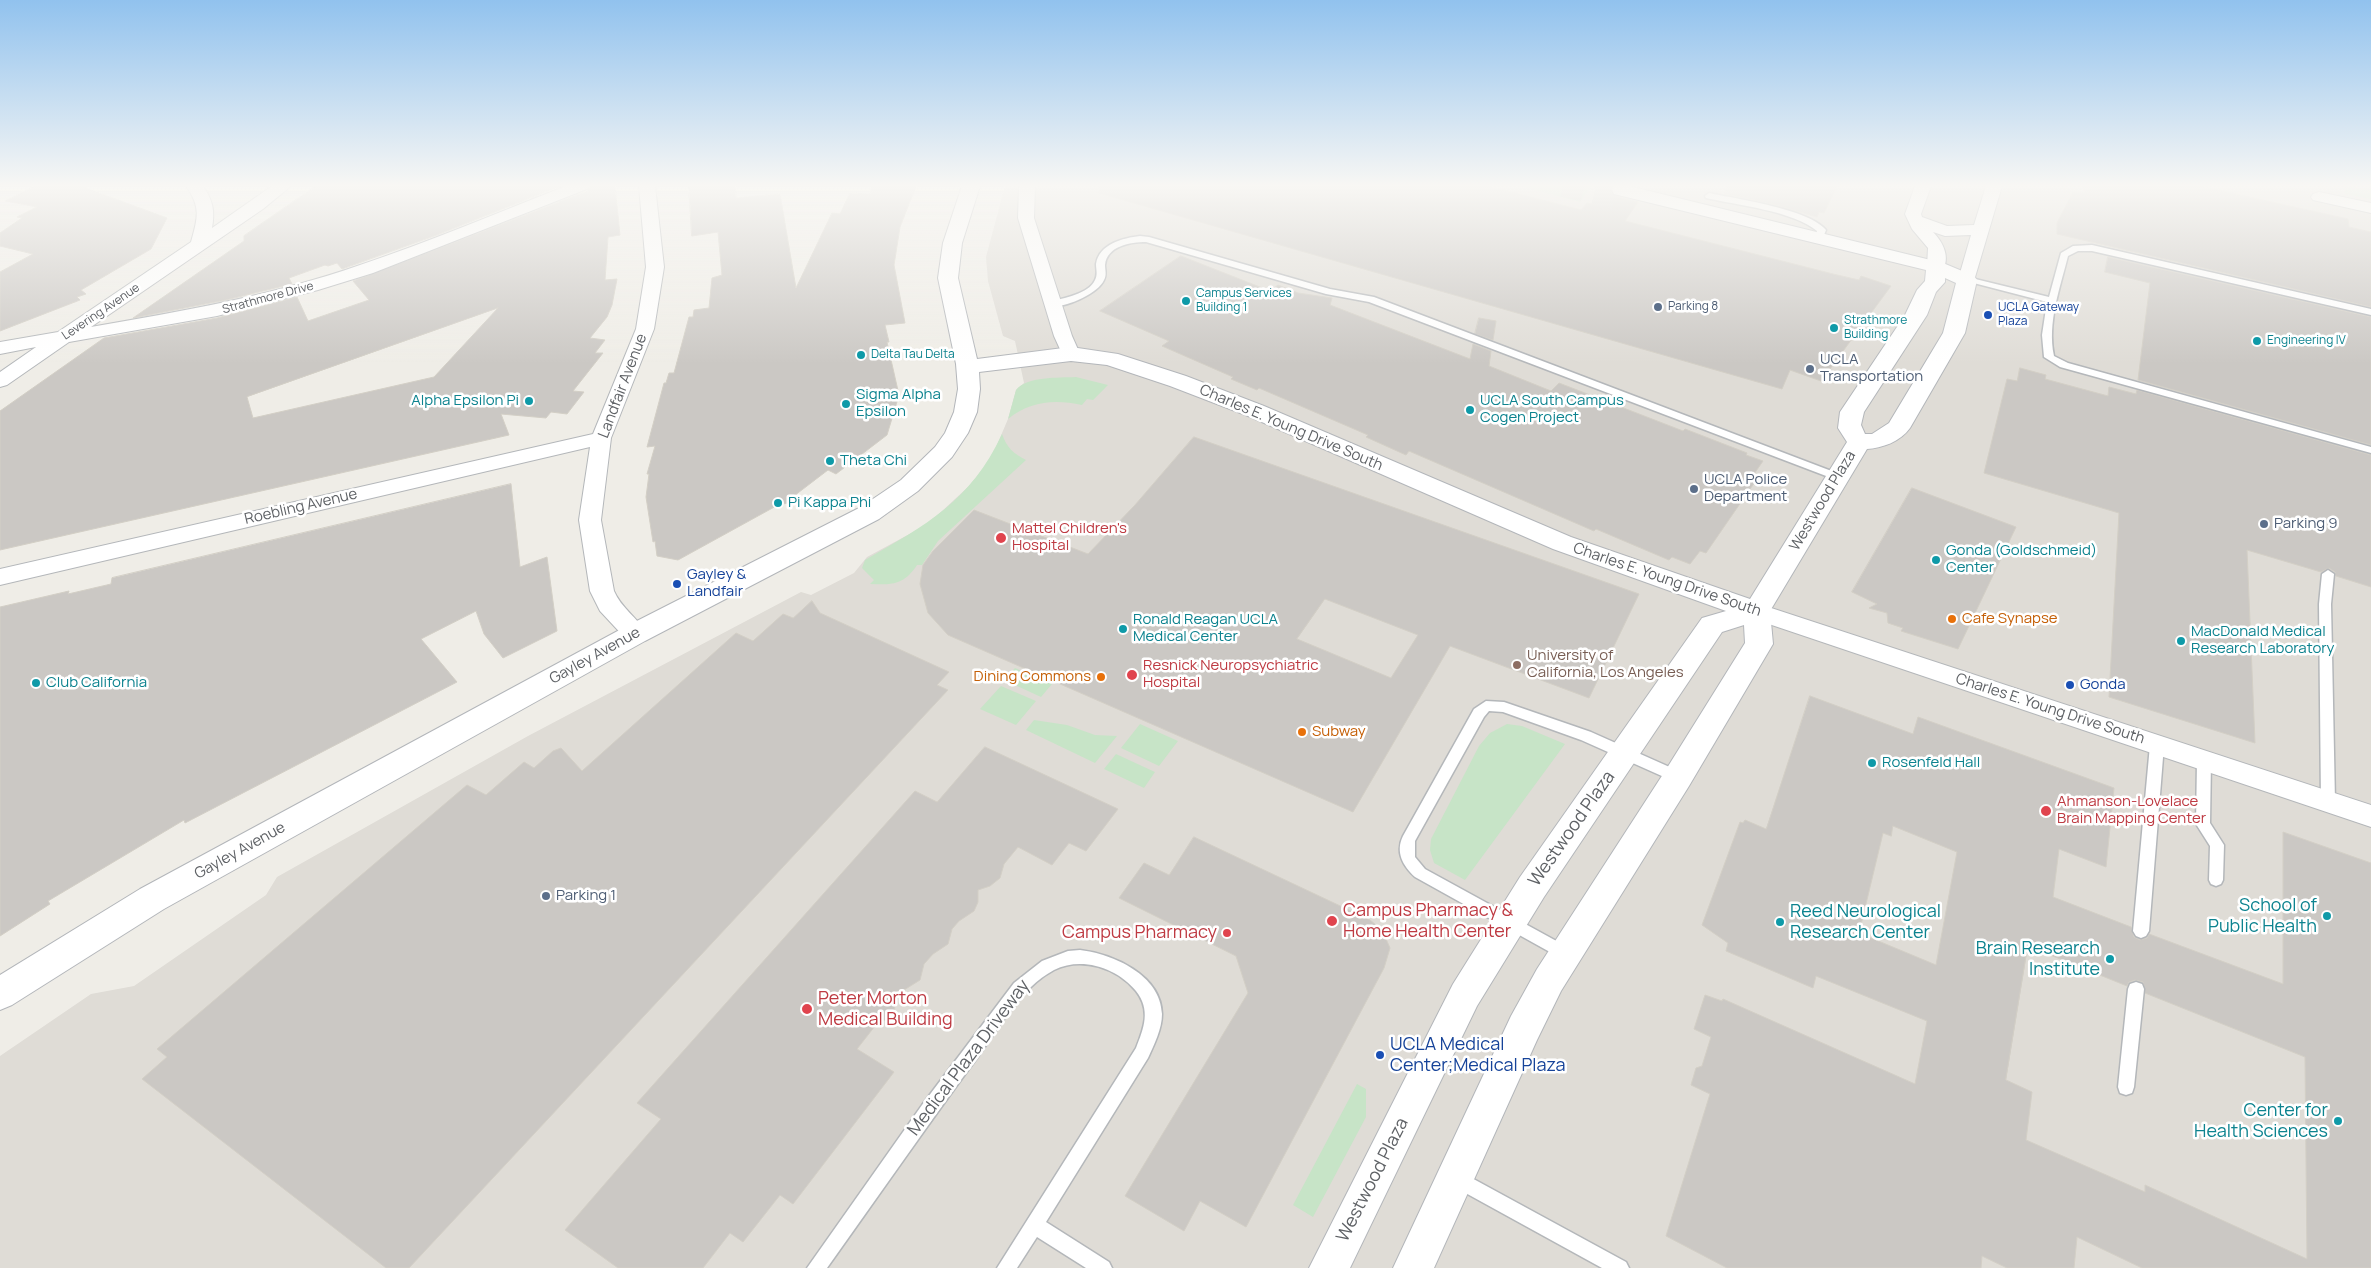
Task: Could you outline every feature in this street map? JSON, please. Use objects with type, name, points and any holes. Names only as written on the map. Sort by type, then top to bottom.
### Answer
[{"type":"street","name":"Levering Avenue","points":[[0,381],[197,245]]},
{"type":"street","name":"Strathmore Drive","points":[[0,348],[217,311],[312,286],[367,269],[428,245]]},
{"type":"street","name":"Landfair Avenue","points":[[635,634],[608,605],[605,598],[590,520],[601,438],[645,329],[655,268],[653,245]]},
{"type":"street","name":"Gayley Avenue","points":[[0,994],[152,899],[635,634],[870,513],[896,497],[921,477],[944,453],[960,426],[968,399],[968,367],[948,281],[948,259],[951,245]]},
{"type":"street","points":[[1035,245],[1071,354]]},
{"type":"street","points":[[1814,245],[1897,269],[1936,274]]},
{"type":"street","points":[[1842,245],[1967,282]]},
{"type":"street","points":[[1934,245],[1939,252],[1936,274]]},
{"type":"street","name":"Westwood Plaza","points":[[1859,442],[1877,441],[1898,428],[1954,333],[1976,245]]},
{"type":"street","name":"Westwood Plaza","points":[[1859,442],[1849,430],[1848,424],[1854,407],[1916,314],[1936,274]]},
{"type":"street","name":"Charles E. Young Drive South","points":[[968,367],[1071,354],[1110,359],[1186,384],[1256,411],[1536,533],[1756,611],[2371,816]]},
{"type":"street","name":"Roebling Avenue","points":[[0,577],[601,438]]},
{"type":"street","name":"Westwood Plaza","points":[[1329,1268],[1465,995],[1509,922],[1712,625],[1756,611],[1859,442]]},
{"type":"street","points":[[1413,1268],[1524,1028],[1549,980],[1760,644],[1756,611]]},
{"type":"lane","points":[[1053,304],[1078,296],[1098,284],[1101,277],[1101,262],[1104,255],[1118,245]]},
{"type":"lane","points":[[1164,245],[1329,292],[1371,299],[1838,477]]},
{"type":"lane","points":[[2371,312],[2092,248],[2076,248],[2064,255],[2053,301],[2047,345],[2049,357],[2054,360],[2238,414],[2371,450]]},
{"type":"lane","points":[[1967,282],[2002,288],[2053,301]]},
{"type":"lane","points":[[2328,574],[2325,604],[2328,802]]},
{"type":"lane","points":[[1566,954],[1420,874],[1408,861],[1406,850],[1408,840],[1479,713],[1486,706],[1504,707],[1586,736],[1678,777]]},
{"type":"lane","points":[[2141,931],[2158,745]]},
{"type":"lane","points":[[2204,760],[2203,824],[2217,845],[2216,880]]},
{"type":"lane","name":"Medical Plaza Driveway","points":[[816,1268],[1020,988],[1031,976],[1050,964],[1070,958],[1091,959],[1111,965],[1142,986],[1153,1009],[1150,1032],[1142,1053],[1006,1268]]},
{"type":"lane","points":[[2126,1087],[2136,989]]},
{"type":"lane","points":[[1455,1178],[1620,1268]]},
{"type":"lane","points":[[1034,1224],[1103,1268]]},
{"type":"shaded area","name":"University of California, Los Angeles","points":[[989,245],[2371,245],[2371,1268],[0,1268],[0,1056],[91,994],[134,986],[266,895],[277,877],[528,736],[801,592],[811,595],[854,573],[867,557],[928,524],[969,486],[991,459],[1008,419],[1016,390],[1024,383],[1015,341],[1003,336],[988,281],[986,257]]},
{"type":"green space","points":[[1076,377],[1108,385],[1093,400],[1087,399],[1082,405],[1062,402],[1043,403],[1025,408],[1008,419],[1016,390],[1021,385],[1035,380]]},
{"type":"green space","points":[[1002,434],[1011,450],[1026,460],[938,541],[922,565],[917,565],[907,577],[891,584],[870,584],[874,580],[862,568],[865,560],[908,535],[945,509],[976,477],[990,457]]},
{"type":"green space","points":[[1015,668],[1052,684],[1041,697],[1004,680]]},
{"type":"green space","points":[[1001,686],[1036,701],[1016,725],[980,709]]},
{"type":"green space","points":[[1034,720],[1067,725],[1095,735],[1117,736],[1095,763],[1026,730]]},
{"type":"green space","points":[[1140,724],[1178,741],[1159,766],[1121,748]]},
{"type":"green space","points":[[1507,724],[1522,726],[1565,744],[1465,880],[1434,863],[1430,850],[1431,839],[1479,746],[1490,733]]},
{"type":"green space","points":[[1116,754],[1155,772],[1144,788],[1104,769]]},
{"type":"green space","points":[[1357,1084],[1366,1089],[1366,1117],[1313,1217],[1293,1205]]},
{"type":"building","points":[[153,245],[151,249],[81,290],[86,294],[77,297],[80,300],[0,331],[0,272],[33,254],[0,246]]},
{"type":"building","points":[[238,245],[409,245],[342,269],[337,263],[325,265],[289,278],[292,284],[226,300],[133,318]]},
{"type":"building","points":[[447,245],[607,245],[605,280],[617,279],[612,305],[607,317],[590,338],[605,340],[595,353],[603,353],[573,391],[584,392],[567,414],[551,412],[546,418],[501,414],[509,435],[0,550],[0,411],[104,338],[217,318],[297,297],[308,321],[369,300],[353,281]],"holes":[[[498,308],[434,377],[253,418],[247,397]]]},
{"type":"building","points":[[719,245],[789,245],[796,288],[817,245],[897,245],[894,265],[905,323],[885,325],[899,395],[887,435],[836,474],[828,470],[790,499],[788,503],[778,505],[678,560],[657,556],[646,497],[649,474],[647,474],[655,446],[647,447],[664,383],[666,383],[669,373],[674,373],[689,317],[693,317],[694,310],[709,308],[712,278],[722,275]]},
{"type":"building","name":"Parking 8","points":[[1281,245],[1720,245],[1859,280],[1861,276],[1891,286],[1821,381],[1790,370],[1782,389]]},
{"type":"building","points":[[2105,245],[2371,245],[2371,307]]},
{"type":"building","name":"UCLA South Campus Cogen Project","points":[[1181,256],[1270,291],[1278,285],[1298,293],[1332,298],[1330,305],[1470,359],[1473,344],[1491,351],[1489,366],[1551,391],[1559,383],[1683,431],[1685,429],[1747,453],[1746,455],[1763,461],[1754,474],[1759,476],[1706,553],[1700,551],[1690,564],[1672,557],[1669,560],[1596,529],[1594,531],[1409,451],[1406,455],[1366,437],[1368,435],[1259,388],[1257,390],[1231,379],[1233,377],[1162,346],[1169,341],[1100,311]]},
{"type":"building","name":"Engineering IV","points":[[2108,257],[2371,317],[2371,445],[2138,380],[2150,283],[2105,272]]},
{"type":"building","points":[[1479,318],[1496,321],[1493,340],[1475,334]]},
{"type":"building","name":"Parking 9","points":[[2020,368],[2046,375],[2045,379],[2108,396],[2109,387],[2136,394],[2137,390],[2371,455],[2371,587],[2336,576],[2335,572],[2329,568],[2321,572],[2247,550],[2255,743],[2109,697],[2119,513],[1984,473],[2007,379],[2017,381]]},
{"type":"building","name":"Ronald Reagan UCLA Medical Center","points":[[1194,437],[1639,594],[1589,698],[1450,646],[1353,812],[948,635],[928,613],[920,584],[923,565],[933,551],[974,510],[1088,554],[1135,505]],"holes":[[[1325,599],[1418,635],[1391,678],[1297,639]]]},
{"type":"building","points":[[511,484],[520,567],[547,557],[557,631],[503,658],[484,634],[476,611],[421,639],[457,682],[185,823],[184,820],[48,901],[50,904],[0,936],[0,607],[69,591],[68,594],[111,584],[112,578]]},
{"type":"building","name":"Gonda (Goldschmeid) Center","points":[[1912,488],[2016,527],[1958,649],[1901,631],[1903,628],[1888,623],[1887,613],[1869,608],[1877,604],[1852,592]]},
{"type":"building","name":"Parking 1","points":[[812,601],[820,613],[949,672],[937,685],[948,690],[409,1268],[386,1268],[142,1079],[167,1057],[157,1049],[467,785],[486,795],[524,762],[534,768],[553,751],[561,748],[582,771],[736,633],[753,641],[783,614],[793,618]]},
{"type":"building","points":[[1810,696],[1913,734],[1918,717],[2114,788],[2106,867],[2059,849],[2053,897],[2131,927],[2134,937],[2140,940],[2147,938],[2149,934],[2283,984],[2283,832],[2371,863],[2371,1268],[2142,1268],[2077,1237],[2074,1268],[2007,1268],[1982,1256],[1981,1268],[1727,1268],[1666,1236],[1710,1094],[1691,1085],[1696,1068],[1702,1066],[1711,1037],[1694,1029],[1705,995],[1722,1001],[1723,999],[1915,1084],[1927,1021],[1816,976],[1813,988],[1726,951],[1728,943],[1702,925],[1740,822],[1743,823],[1745,820],[1766,829]],"holes":[[[1893,826],[1957,852],[1936,965],[1859,933],[1883,833],[1891,836]],[[2028,946],[2127,986],[2129,982],[2135,980],[2143,982],[2145,993],[2305,1057],[2307,1259],[2145,1185],[2145,1192],[2026,1140],[2032,1092],[2006,1080]]]},
{"type":"building","name":"Peter Morton Medical Building","points":[[985,747],[1118,809],[1086,851],[1069,843],[1052,865],[1018,847],[1004,864],[1000,878],[990,886],[978,890],[978,902],[974,911],[959,921],[952,929],[948,944],[933,954],[924,964],[920,980],[904,990],[896,1000],[894,1012],[890,1017],[875,1026],[857,1049],[894,1072],[793,1204],[780,1195],[743,1242],[730,1233],[703,1268],[618,1268],[565,1230],[661,1119],[637,1103],[915,791],[937,802]]},
{"type":"building","points":[[1194,837],[1370,920],[1382,930],[1390,948],[1384,968],[1246,1227],[1200,1201],[1184,1231],[1125,1196],[1248,993],[1236,956],[1119,898],[1144,863],[1169,875]]},
{"type":"place","name":"Campus Services Building 1","points":[[1186,301]]},
{"type":"place","name":"Parking 8","points":[[1658,307]]},
{"type":"place","name":"UCLA Gateway Plaza","points":[[1988,315]]},
{"type":"place","name":"Strathmore Building","points":[[1834,328]]},
{"type":"place","name":"Engineering IV","points":[[2257,341]]},
{"type":"place","name":"Delta Tau Delta","points":[[861,355]]},
{"type":"place","name":"UCLA Transportation","points":[[1810,369]]},
{"type":"place","name":"Alpha Epsilon Pi","points":[[529,401]]},
{"type":"place","name":"Sigma Alpha Epsilon","points":[[846,404]]},
{"type":"place","name":"UCLA South Campus Cogen Project","points":[[1470,410]]},
{"type":"place","name":"Theta Chi","points":[[830,461]]},
{"type":"place","name":"UCLA Police Department","points":[[1694,489]]},
{"type":"place","name":"Pi Kappa Phi","points":[[778,503]]},
{"type":"place","name":"Parking 9","points":[[2264,524]]},
{"type":"place","name":"Mattel Children's Hospital","points":[[1001,538]]},
{"type":"place","name":"Gonda (Goldschmeid) Center","points":[[1936,560]]},
{"type":"place","name":"Gayley & Landfair","points":[[677,584]]},
{"type":"place","name":"Cafe Synapse","points":[[1952,619]]},
{"type":"place","name":"Ronald Reagan UCLA Medical Center","points":[[1123,629]]},
{"type":"place","name":"MacDonald Medical Research Laboratory","points":[[2181,641]]},
{"type":"place","name":"University of California, Los Angeles","points":[[1517,665]]},
{"type":"place","name":"Resnick Neuropsychiatric Hospital","points":[[1132,675]]},
{"type":"place","name":"Dining Commons","points":[[1101,677]]},
{"type":"place","name":"Club California","points":[[36,683]]},
{"type":"place","name":"Gonda","points":[[2070,685]]},
{"type":"place","name":"Subway","points":[[1302,732]]},
{"type":"place","name":"Rosenfeld Hall","points":[[1872,763]]},
{"type":"place","name":"Ahmanson-Lovelace Brain Mapping Center","points":[[2046,811]]},
{"type":"place","name":"Parking 1","points":[[546,896]]},
{"type":"place","name":"School of Public Health","points":[[2327,916]]},
{"type":"place","name":"Campus Pharmacy & Home Health Center","points":[[1332,921]]},
{"type":"place","name":"Reed Neurological Research Center","points":[[1780,922]]},
{"type":"place","name":"Campus Pharmacy","points":[[1227,933]]},
{"type":"place","name":"Brain Research Institute","points":[[2110,959]]},
{"type":"place","name":"Peter Morton Medical Building","points":[[807,1009]]},
{"type":"place","name":"UCLA Medical Center;Medical Plaza","points":[[1380,1055]]},
{"type":"place","name":"Center for Health Sciences","points":[[2338,1121]]}]
